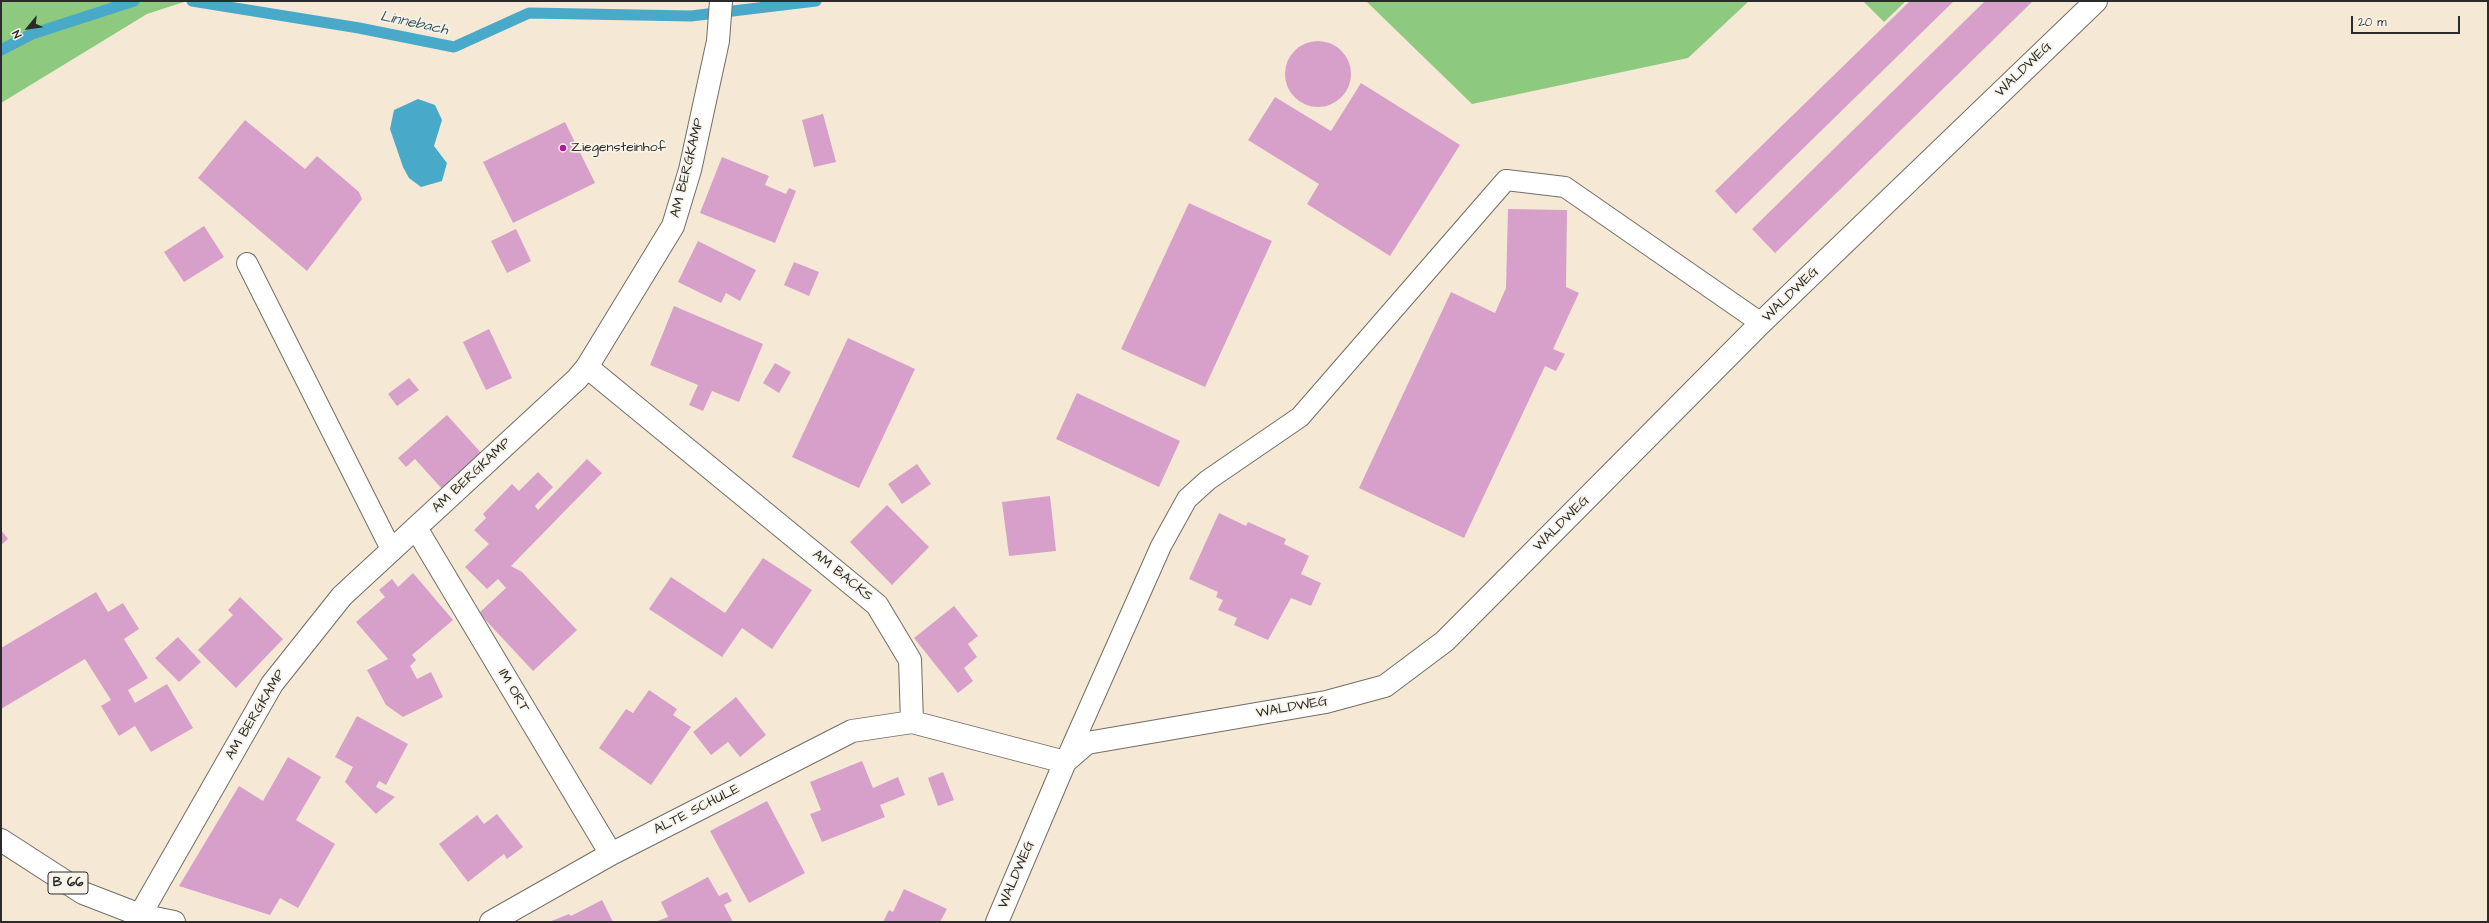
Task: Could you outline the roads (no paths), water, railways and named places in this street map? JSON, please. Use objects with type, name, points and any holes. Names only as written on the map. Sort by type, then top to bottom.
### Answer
[{"type":"street","name":"AM BERGKAMP","points":[[140,915],[272,684],[342,596],[577,379],[587,368],[673,226],[690,170],[718,41],[721,1]]},
{"type":"street","name":"WALDWEG","points":[[997,922],[1065,762],[1087,743],[1326,702],[1385,686],[1445,641],[1761,323],[2096,1]]},
{"type":"street","name":"AM BACKS","points":[[587,368],[877,605],[910,660],[912,722]]},
{"type":"street","name":"IM ORT","points":[[416,528],[611,854]]},
{"type":"street","points":[[912,722],[1065,762]]},
{"type":"street","name":"ALTE SCHULE","points":[[491,922],[611,854],[852,731],[912,722]]},
{"type":"street","name":"B 66","points":[[1,840],[83,893],[140,915],[174,922]]},
{"type":"lane","points":[[1065,762],[1161,546],[1187,499],[1208,480],[1300,417],[1506,180],[1565,187],[1761,323]]},
{"type":"lane","points":[[247,264],[392,551]]},
{"type":"water","points":[[418,99],[435,105],[442,120],[434,146],[447,163],[442,181],[421,187],[409,178],[403,167],[390,129],[394,110]]},
{"type":"waterway","name":"Linnebach","points":[[1,50],[32,34],[134,1]]},
{"type":"waterway","name":"Linnebach","points":[[192,1],[359,28],[454,47],[529,13],[691,16],[816,1]]},
{"type":"place","name":"Ziegensteinhof","points":[[563,148]]}]
